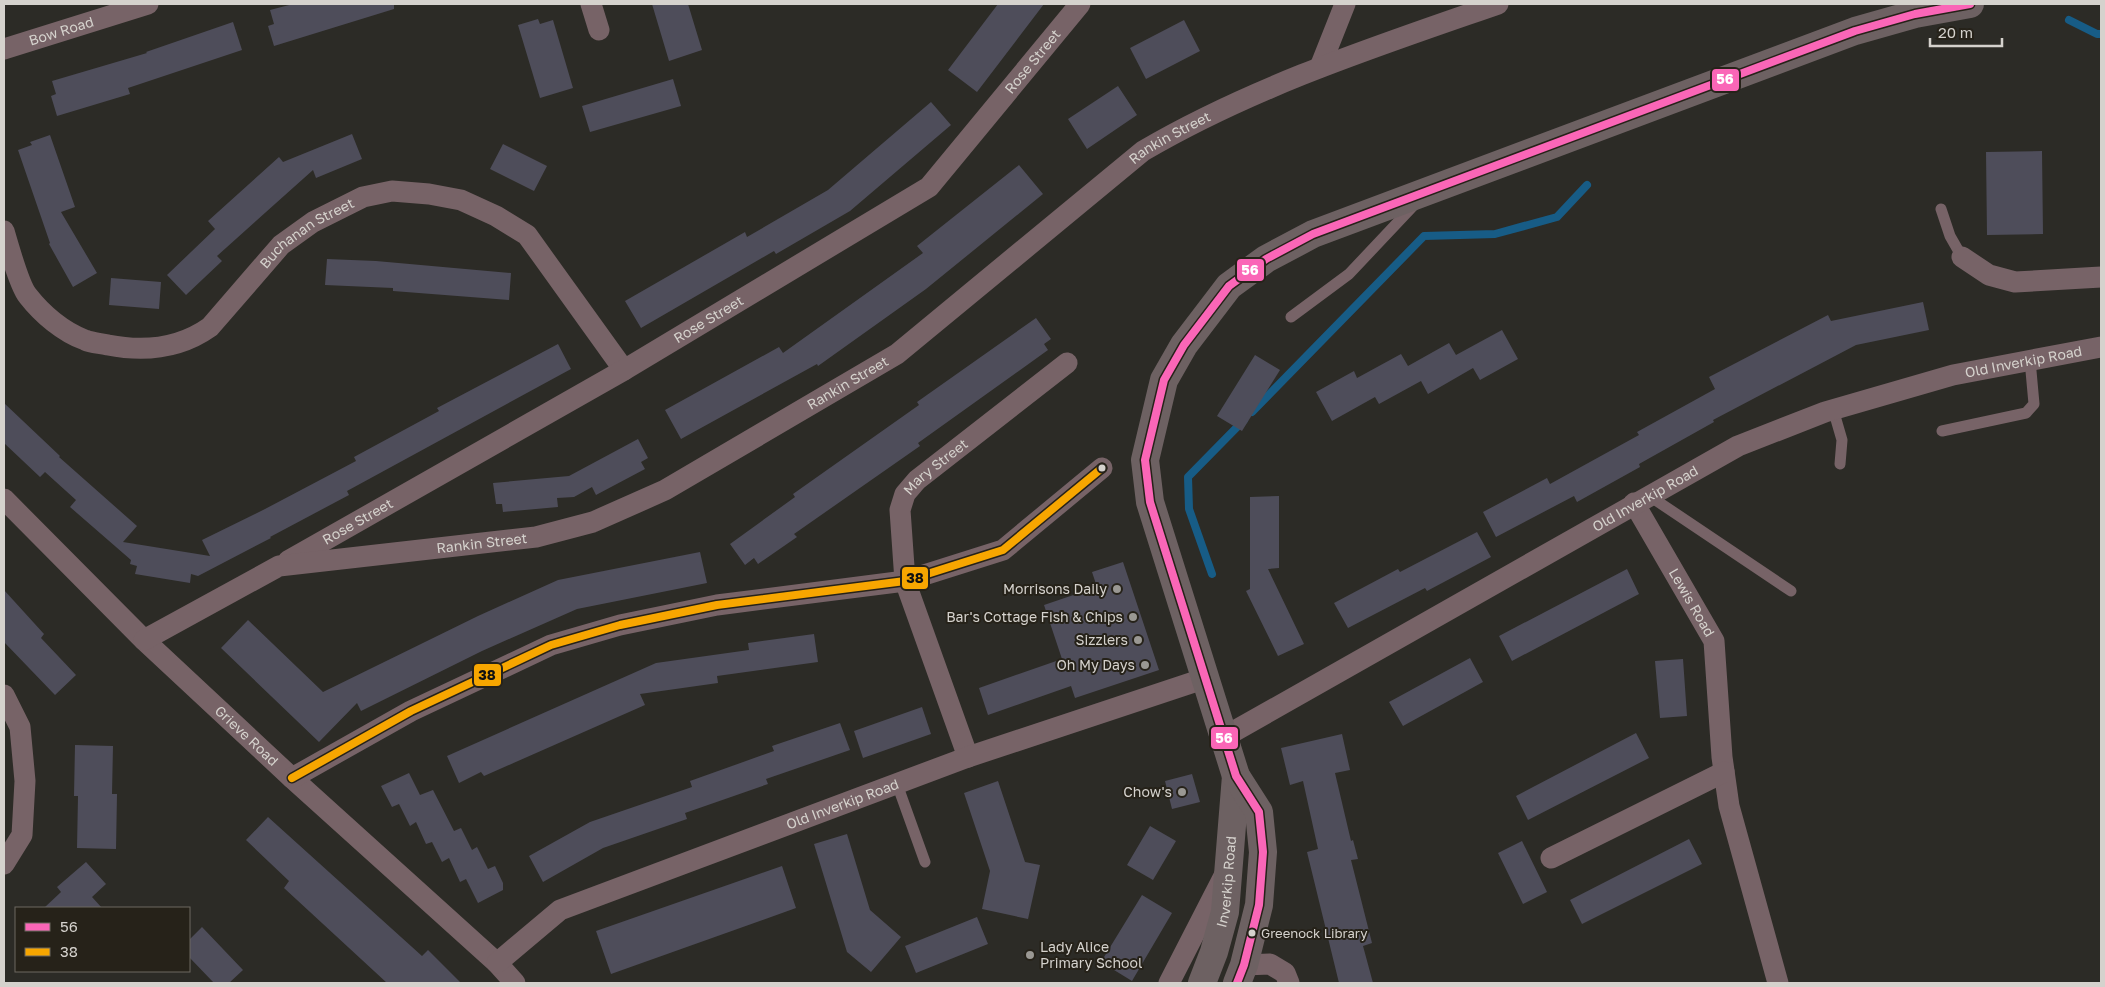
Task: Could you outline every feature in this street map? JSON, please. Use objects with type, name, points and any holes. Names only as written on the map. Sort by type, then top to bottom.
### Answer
[{"type":"highway","name":"Inverkip Road","points":[[1241,974],[1259,905],[1263,852],[1259,812],[1236,776],[1150,502],[1145,460],[1164,380],[1184,345],[1229,286],[1266,259],[1313,234],[1855,31],[1914,14],[1970,4]]},
{"type":"highway","name":"Inverkip Road","points":[[1202,983],[1214,952],[1225,912],[1236,776]]},
{"type":"street","name":"Bow Road","points":[[4,49],[148,4]]},
{"type":"street","points":[[591,4],[599,30]]},
{"type":"street","name":"Rose Street","points":[[279,566],[624,370],[929,187],[1080,4]]},
{"type":"street","points":[[1320,67],[1345,4]]},
{"type":"street","name":"Rankin Street","points":[[144,640],[279,566],[536,537],[593,522],[665,490],[897,354],[1143,151],[1180,129],[1320,67],[1498,4]]},
{"type":"street","name":"Buchanan Street","points":[[4,231],[26,294],[50,320],[85,340],[123,348],[157,348],[179,344],[197,336],[210,327],[281,245],[313,222],[338,209],[364,197],[392,191],[430,194],[461,200],[496,216],[527,235],[624,370]]},
{"type":"street","points":[[1962,257],[1989,275],[2015,282],[2101,277]]},
{"type":"street","name":"Old Inverkip Road","points":[[1224,737],[1641,499],[1738,446],[1833,409],[1953,375],[2101,347]]},
{"type":"street","name":"Mary Street","points":[[968,757],[905,581],[900,510],[905,494],[917,480],[1067,363]]},
{"type":"street","points":[[292,778],[411,711],[551,645],[620,624],[717,604],[905,581],[1003,550],[1102,468]]},
{"type":"street","name":"Grieve Road","points":[[4,499],[144,640],[503,976]]},
{"type":"street","name":"Lewis Road","points":[[1641,499],[1714,641],[1724,772],[1729,806],[1778,983]]},
{"type":"street","name":"Old Inverkip Road","points":[[503,976],[560,910],[968,757],[1206,678]]},
{"type":"street","points":[[4,695],[20,727],[25,781],[22,835],[4,864]]},
{"type":"street","points":[[1551,858],[1724,772]]},
{"type":"street","points":[[1169,983],[1229,866]]},
{"type":"street","points":[[1241,974],[1270,964],[1286,973],[1288,983]]},
{"type":"lane","points":[[1291,318],[1349,274],[1426,192]]},
{"type":"lane","points":[[1941,209],[1950,236],[1962,257]]},
{"type":"lane","points":[[1942,431],[2026,413],[2034,404],[2030,360]]},
{"type":"lane","points":[[1833,409],[1842,440],[1840,464]]},
{"type":"lane","points":[[1641,499],[1791,590]]},
{"type":"lane","points":[[897,784],[925,862]]},
{"type":"building","points":[[293,4],[394,4],[394,9],[274,46],[268,26],[274,24],[270,10]]},
{"type":"building","points":[[652,4],[688,4],[702,50],[669,61]]},
{"type":"building","points":[[998,4],[1044,4],[977,92],[948,70]]},
{"type":"building","points":[[538,19],[540,24],[553,20],[573,88],[540,98],[518,25]]},
{"type":"building","points":[[1184,20],[1200,51],[1146,79],[1130,48]]},
{"type":"building","points":[[233,22],[242,50],[128,88],[130,94],[57,116],[51,96],[56,94],[52,81],[147,53]]},
{"type":"building","points":[[673,79],[681,106],[590,132],[582,106]]},
{"type":"building","points":[[1118,86],[1137,115],[1087,149],[1068,119]]},
{"type":"building","points":[[931,102],[951,125],[850,211],[776,254],[774,251],[641,328],[625,301],[745,232],[747,237],[828,190]]},
{"type":"building","points":[[352,134],[362,159],[316,178],[313,170],[217,256],[222,261],[186,295],[167,275],[215,229],[208,221],[279,157],[283,162]]},
{"type":"building","points":[[50,135],[75,207],[61,212],[97,273],[73,287],[49,244],[18,150],[32,145],[30,142]]},
{"type":"building","points":[[503,144],[547,166],[534,191],[490,169]]},
{"type":"building","points":[[2042,151],[2043,234],[1987,235],[1986,152]]},
{"type":"building","points":[[1019,165],[1043,194],[926,289],[818,366],[817,364],[681,439],[665,410],[779,347],[783,353],[923,253],[917,246]]},
{"type":"building","points":[[327,259],[376,261],[511,273],[509,300],[393,291],[393,288],[325,285]]},
{"type":"building","points":[[111,278],[161,282],[159,309],[109,305]]},
{"type":"building","points":[[1923,302],[1929,330],[1856,345],[1713,420],[1714,422],[1639,464],[1640,467],[1577,502],[1574,496],[1496,537],[1483,512],[1547,478],[1550,484],[1639,435],[1637,432],[1715,389],[1709,377],[1828,315],[1831,321]]},
{"type":"building","points":[[1036,318],[1051,339],[1044,344],[1048,350],[918,443],[920,446],[794,534],[797,537],[758,564],[754,558],[745,565],[730,544],[795,497],[793,494],[919,405],[917,402]]},
{"type":"building","points":[[1502,330],[1518,359],[1480,380],[1473,368],[1428,394],[1421,381],[1379,404],[1375,397],[1332,421],[1316,392],[1354,371],[1357,378],[1401,354],[1408,366],[1449,343],[1456,355]]},
{"type":"building","points":[[558,344],[571,369],[347,491],[349,495],[271,538],[198,576],[191,574],[190,583],[135,574],[137,566],[130,564],[131,560],[70,507],[76,500],[45,472],[40,477],[4,443],[4,403],[59,457],[137,526],[123,542],[210,556],[202,540],[356,461],[354,457],[439,411],[437,408]]},
{"type":"building","points":[[1255,355],[1280,370],[1242,431],[1217,416]]},
{"type":"building","points":[[638,439],[648,458],[641,462],[645,469],[596,495],[592,487],[574,497],[557,498],[558,507],[503,512],[502,504],[496,504],[493,483],[569,476]]},
{"type":"building","points":[[1279,496],[1279,568],[1268,569],[1304,644],[1278,656],[1246,591],[1250,589],[1250,497]]},
{"type":"building","points":[[1477,532],[1491,557],[1427,591],[1425,588],[1348,628],[1334,603],[1398,569],[1400,572]]},
{"type":"building","points":[[700,552],[707,583],[577,609],[482,651],[361,711],[357,703],[319,742],[221,648],[248,620],[323,692],[478,616],[558,580]]},
{"type":"building","points":[[1123,562],[1159,670],[1075,698],[1071,686],[988,715],[979,688],[1062,659],[1044,605],[1097,587],[1092,572]]},
{"type":"building","points":[[1627,569],[1639,594],[1512,661],[1499,636]]},
{"type":"building","points":[[4,590],[44,634],[41,638],[76,675],[55,695],[4,642]]},
{"type":"building","points":[[814,634],[818,662],[717,676],[718,683],[640,694],[645,705],[484,776],[481,772],[459,783],[447,756],[656,663],[749,650],[748,643]]},
{"type":"building","points":[[1470,658],[1483,682],[1403,726],[1389,702]]},
{"type":"building","points":[[1683,659],[1687,716],[1660,718],[1655,661]]},
{"type":"building","points":[[922,707],[931,734],[863,758],[854,731]]},
{"type":"building","points":[[840,723],[850,750],[766,779],[768,784],[685,813],[687,819],[603,848],[543,882],[529,856],[590,822],[692,787],[690,781],[774,751],[772,746]]},
{"type":"building","points":[[1636,733],[1649,758],[1528,820],[1516,796]]},
{"type":"building","points":[[1342,734],[1350,770],[1335,773],[1351,841],[1353,840],[1358,859],[1351,860],[1372,943],[1363,946],[1373,983],[1339,983],[1307,852],[1318,849],[1303,781],[1290,785],[1281,748]]},
{"type":"building","points":[[75,745],[113,746],[112,794],[117,794],[116,849],[77,848],[78,796],[74,796]]},
{"type":"building","points":[[409,773],[420,795],[433,790],[454,831],[461,828],[472,850],[477,847],[488,869],[495,866],[503,883],[503,890],[478,903],[466,879],[460,882],[449,858],[442,862],[432,842],[426,844],[416,822],[410,826],[399,804],[392,807],[381,786]]},
{"type":"building","name":"Chow's","points":[[1192,774],[1200,802],[1172,809],[1165,781]]},
{"type":"building","points":[[998,781],[1025,862],[1040,865],[1028,919],[982,909],[990,871],[964,793]]},
{"type":"building","points":[[268,817],[422,956],[428,950],[461,983],[387,983],[284,888],[289,881],[246,840]]},
{"type":"building","points":[[1150,826],[1176,841],[1153,880],[1127,865]]},
{"type":"building","points":[[847,834],[870,910],[901,937],[871,972],[847,952],[814,844]]},
{"type":"building","points":[[1689,839],[1702,864],[1582,924],[1570,900]]},
{"type":"building","points":[[1522,841],[1547,892],[1523,904],[1498,853]]},
{"type":"building","points":[[86,862],[106,884],[92,897],[101,907],[45,907],[61,892],[57,887]]},
{"type":"building","points":[[782,866],[796,908],[611,974],[596,931]]},
{"type":"building","points":[[1142,895],[1172,913],[1132,981],[1101,962]]},
{"type":"building","points":[[977,917],[988,944],[916,973],[905,946]]},
{"type":"building","points":[[202,927],[243,970],[229,983],[214,983],[190,958],[190,939]]},
{"type":"waterway","points":[[2069,20],[2097,34],[2101,34]]},
{"type":"waterway","points":[[1252,412],[1424,236],[1495,234],[1557,217],[1587,185]]},
{"type":"waterway","points":[[1212,574],[1189,509],[1188,477],[1244,420]]},
{"type":"transit line","name":"56","points":[[1237,983],[1244,965],[1259,905],[1263,852],[1259,812],[1236,776],[1150,502],[1145,460],[1164,380],[1184,345],[1229,286],[1266,259],[1313,234],[1855,31],[1915,14],[1970,4]]},
{"type":"transit line","name":"38","points":[[292,778],[411,711],[551,645],[620,625],[717,605],[905,581],[1003,550],[1102,468]]},
{"type":"place","name":"Morrisons Daily","points":[[1117,589]]},
{"type":"place","name":"Bar's Cottage Fish & Chips","points":[[1133,617]]},
{"type":"place","name":"Sizzlers","points":[[1138,640]]},
{"type":"place","name":"Oh My Days","points":[[1145,665]]},
{"type":"place","name":"Chow's","points":[[1182,792]]},
{"type":"place","name":"Greenock Library","points":[[1252,933]]},
{"type":"place","name":"Lady Alice Primary School","points":[[1030,955]]}]
